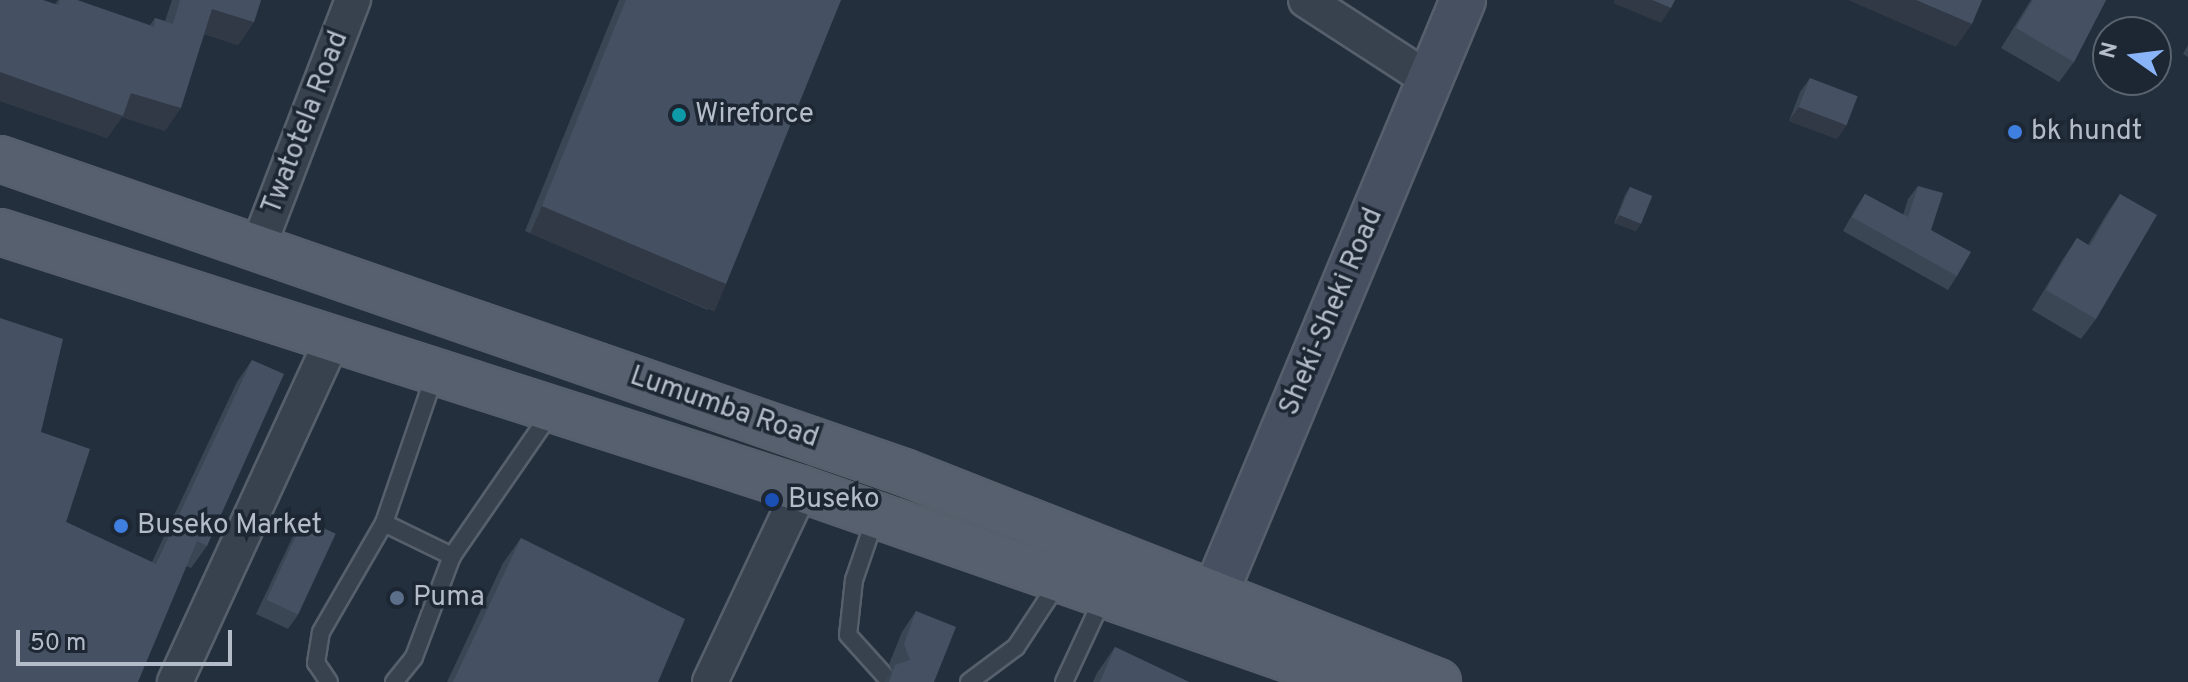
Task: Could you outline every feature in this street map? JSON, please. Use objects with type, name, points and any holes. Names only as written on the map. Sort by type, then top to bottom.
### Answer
[{"type":"main road","name":"Lumumba Road","points":[[0,159],[736,411],[1208,607],[1393,673],[1438,682]]},
{"type":"main road","name":"Lumumba Road","points":[[0,232],[334,336],[801,489],[1061,579],[1106,592],[1208,607],[1354,682]]},
{"type":"street","name":"Twatotela Road","points":[[258,247],[353,0]]},
{"type":"street","points":[[1306,0],[1429,80]]},
{"type":"street","name":"Sheki-Sheki Road","points":[[1208,607],[1463,0]]},
{"type":"street","points":[[175,682],[334,336]]},
{"type":"street","points":[[710,682],[801,489]]},
{"type":"lane","points":[[329,682],[316,663],[321,632],[384,523],[436,370]]},
{"type":"lane","points":[[394,682],[414,657],[452,556],[553,410]]},
{"type":"lane","points":[[876,515],[854,580],[848,635],[885,676]]},
{"type":"lane","points":[[384,523],[452,556]]},
{"type":"lane","points":[[969,682],[1016,647],[1061,579]]},
{"type":"lane","points":[[1064,682],[1106,592]]},
{"type":"building","points":[[0,0],[43,0],[58,5],[60,0],[77,0],[154,27],[155,18],[173,24],[180,0],[261,0],[254,22],[212,9],[181,108],[131,93],[123,116],[0,72]]},
{"type":"building","name":"Wireforce","points":[[626,0],[841,0],[726,284],[542,206]]},
{"type":"building","points":[[1652,0],[1675,0],[1671,8]]},
{"type":"building","points":[[1916,0],[1982,0],[1972,24]]},
{"type":"building","points":[[2033,0],[2106,0],[2098,16],[2092,16],[2092,27],[2074,62],[2016,28]]},
{"type":"building","points":[[1810,78],[1858,96],[1847,125],[1799,107]]},
{"type":"building","points":[[1918,186],[1943,193],[1931,230],[1971,252],[1957,276],[1852,217],[1865,194],[1908,217]]},
{"type":"building","points":[[1630,187],[1652,196],[1641,224],[1619,215]]},
{"type":"building","points":[[2120,194],[2157,215],[2096,319],[2046,290],[2077,238],[2090,246]]},
{"type":"building","points":[[0,318],[63,339],[41,432],[90,449],[66,522],[156,564],[252,360],[284,374],[207,546],[197,541],[138,682],[0,682]]},
{"type":"building","points":[[304,519],[336,534],[298,614],[266,600]]},
{"type":"building","points":[[521,538],[685,619],[658,682],[453,682]]},
{"type":"building","points":[[916,611],[956,627],[934,682],[889,682],[895,665],[910,660],[904,644]]},
{"type":"building","points":[[1115,647],[1189,682],[1100,682]]},
{"type":"place","name":"Wireforce","points":[[679,115]]},
{"type":"place","name":"bk hundt","points":[[2015,132]]},
{"type":"place","name":"Buseko","points":[[772,500]]},
{"type":"place","name":"Buseko Market","points":[[121,526]]},
{"type":"place","name":"Puma","points":[[397,598]]}]
